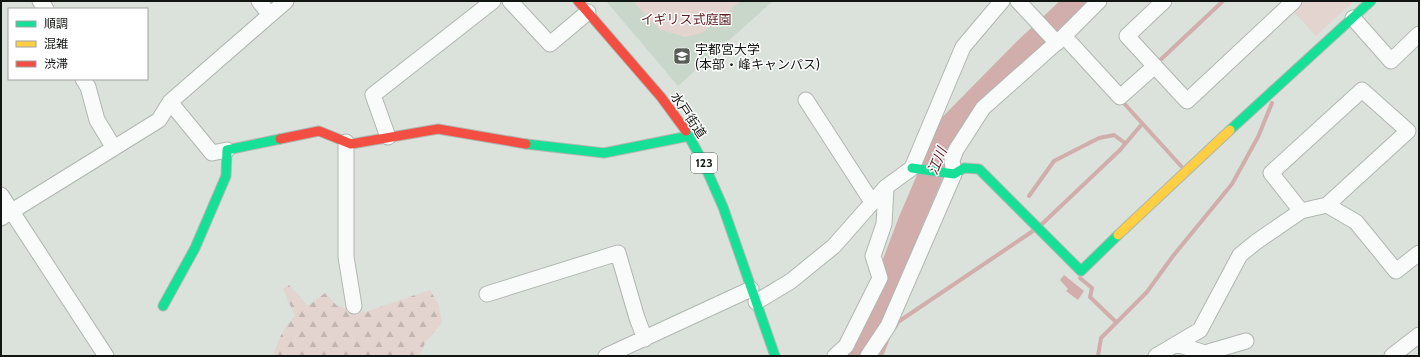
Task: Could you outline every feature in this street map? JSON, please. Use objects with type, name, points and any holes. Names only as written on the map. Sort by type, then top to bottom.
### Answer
[{"type":"main road","points":[[912,168],[954,174],[964,168],[980,169],[1081,271],[1182,174],[1371,1]]},
{"type":"main road","name":"水戸街道","points":[[583,6],[662,97],[689,136],[715,189],[775,356]]},
{"type":"main road","points":[[163,306],[195,248],[226,176],[227,150],[319,131],[351,144],[438,129],[496,140],[604,153],[689,136]]},
{"type":"street","points":[[259,1],[270,15]]},
{"type":"street","points":[[6,214],[159,120],[170,102],[286,1]]},
{"type":"street","points":[[388,137],[373,95],[493,1]]},
{"type":"street","points":[[510,1],[550,44],[583,6]]},
{"type":"street","points":[[606,356],[753,295],[791,282],[834,246],[886,186],[912,168],[963,47],[1002,1]]},
{"type":"street","points":[[1018,1],[1035,19],[1060,40],[1120,97],[1155,66]]},
{"type":"street","points":[[868,356],[888,326],[954,174],[952,160],[956,150],[983,108],[1060,40],[1099,1]]},
{"type":"street","points":[[1164,1],[1127,36],[1187,101],[1294,1]]},
{"type":"street","points":[[1353,18],[1391,61],[1419,34]]},
{"type":"street","points":[[84,80],[88,87],[97,120],[114,148]]},
{"type":"street","points":[[1156,356],[1200,330],[1240,255],[1256,242],[1301,212],[1327,205],[1413,134],[1362,90],[1271,173],[1301,212]]},
{"type":"street","points":[[806,100],[872,202]]},
{"type":"street","points":[[170,102],[212,153],[227,150]]},
{"type":"street","points":[[346,142],[346,257],[354,306]]},
{"type":"street","points":[[835,356],[846,346],[880,278],[873,256],[884,224],[886,186]]},
{"type":"street","points":[[1,195],[6,214],[56,277],[106,356]]},
{"type":"street","points":[[1327,205],[1356,222],[1396,271],[1419,252]]},
{"type":"street","points":[[487,294],[618,253],[637,318],[645,339]]},
{"type":"street","points":[[1392,356],[1419,335]]},
{"type":"street","points":[[1176,344],[1205,353],[1246,341]]},
{"type":"shaded area","name":"宇都宮大学 (本部・峰キャンパス)","points":[[606,1],[773,1],[678,86]]},
{"type":"shaded area","points":[[1064,275],[1084,291],[1078,300],[1066,291],[1068,289],[1060,280]]},
{"type":"green space","name":"イギリス式庭園","points":[[633,1],[741,1],[702,33],[685,37],[659,29]]},
{"type":"green space","points":[[1301,1],[1351,1],[1352,3],[1316,36],[1292,10]]},
{"type":"green space","points":[[289,285],[308,306],[325,293],[337,306],[365,312],[430,290],[439,305],[442,323],[426,341],[419,356],[273,356],[281,334],[295,316],[283,289]]},
{"type":"waterway","name":"江川","points":[[851,356],[864,345],[910,223],[952,125],[1028,48],[1078,1]]},
{"type":"waterway","points":[[1156,64],[1223,1]]},
{"type":"waterway","points":[[1121,100],[1181,166]]},
{"type":"waterway","points":[[1098,356],[1101,338],[1147,292],[1173,256],[1232,184],[1258,137],[1272,103]]},
{"type":"waterway","points":[[1042,224],[1120,150],[1142,124]]},
{"type":"waterway","points":[[1029,196],[1054,161],[1099,138],[1114,135],[1125,143]]},
{"type":"waterway","points":[[895,327],[898,322],[1033,231]]},
{"type":"waterway","points":[[1080,278],[1092,288],[1090,297],[1116,322]]},
{"type":"waterway","points":[[881,356],[888,338]]},
{"type":"traffic: fast","points":[[1230,130],[1371,1]]},
{"type":"traffic: fast","points":[[686,131],[704,164],[723,207],[775,356]]},
{"type":"traffic: fast","points":[[526,144],[604,153],[689,136]]},
{"type":"traffic: fast","points":[[163,306],[195,248],[226,176],[227,150],[280,139]]},
{"type":"traffic: fast","points":[[912,168],[954,174],[964,168],[979,169],[1081,271],[1118,235]]},
{"type":"traffic: slow","points":[[1118,235],[1230,130]]},
{"type":"traffic: jam","points":[[578,1],[661,97],[686,131]]},
{"type":"traffic: jam","points":[[280,139],[319,131],[351,144],[438,129],[526,144]]},
{"type":"place","name":"宇都宮大学 (本部・峰キャンパス)","points":[[682,56]]}]
